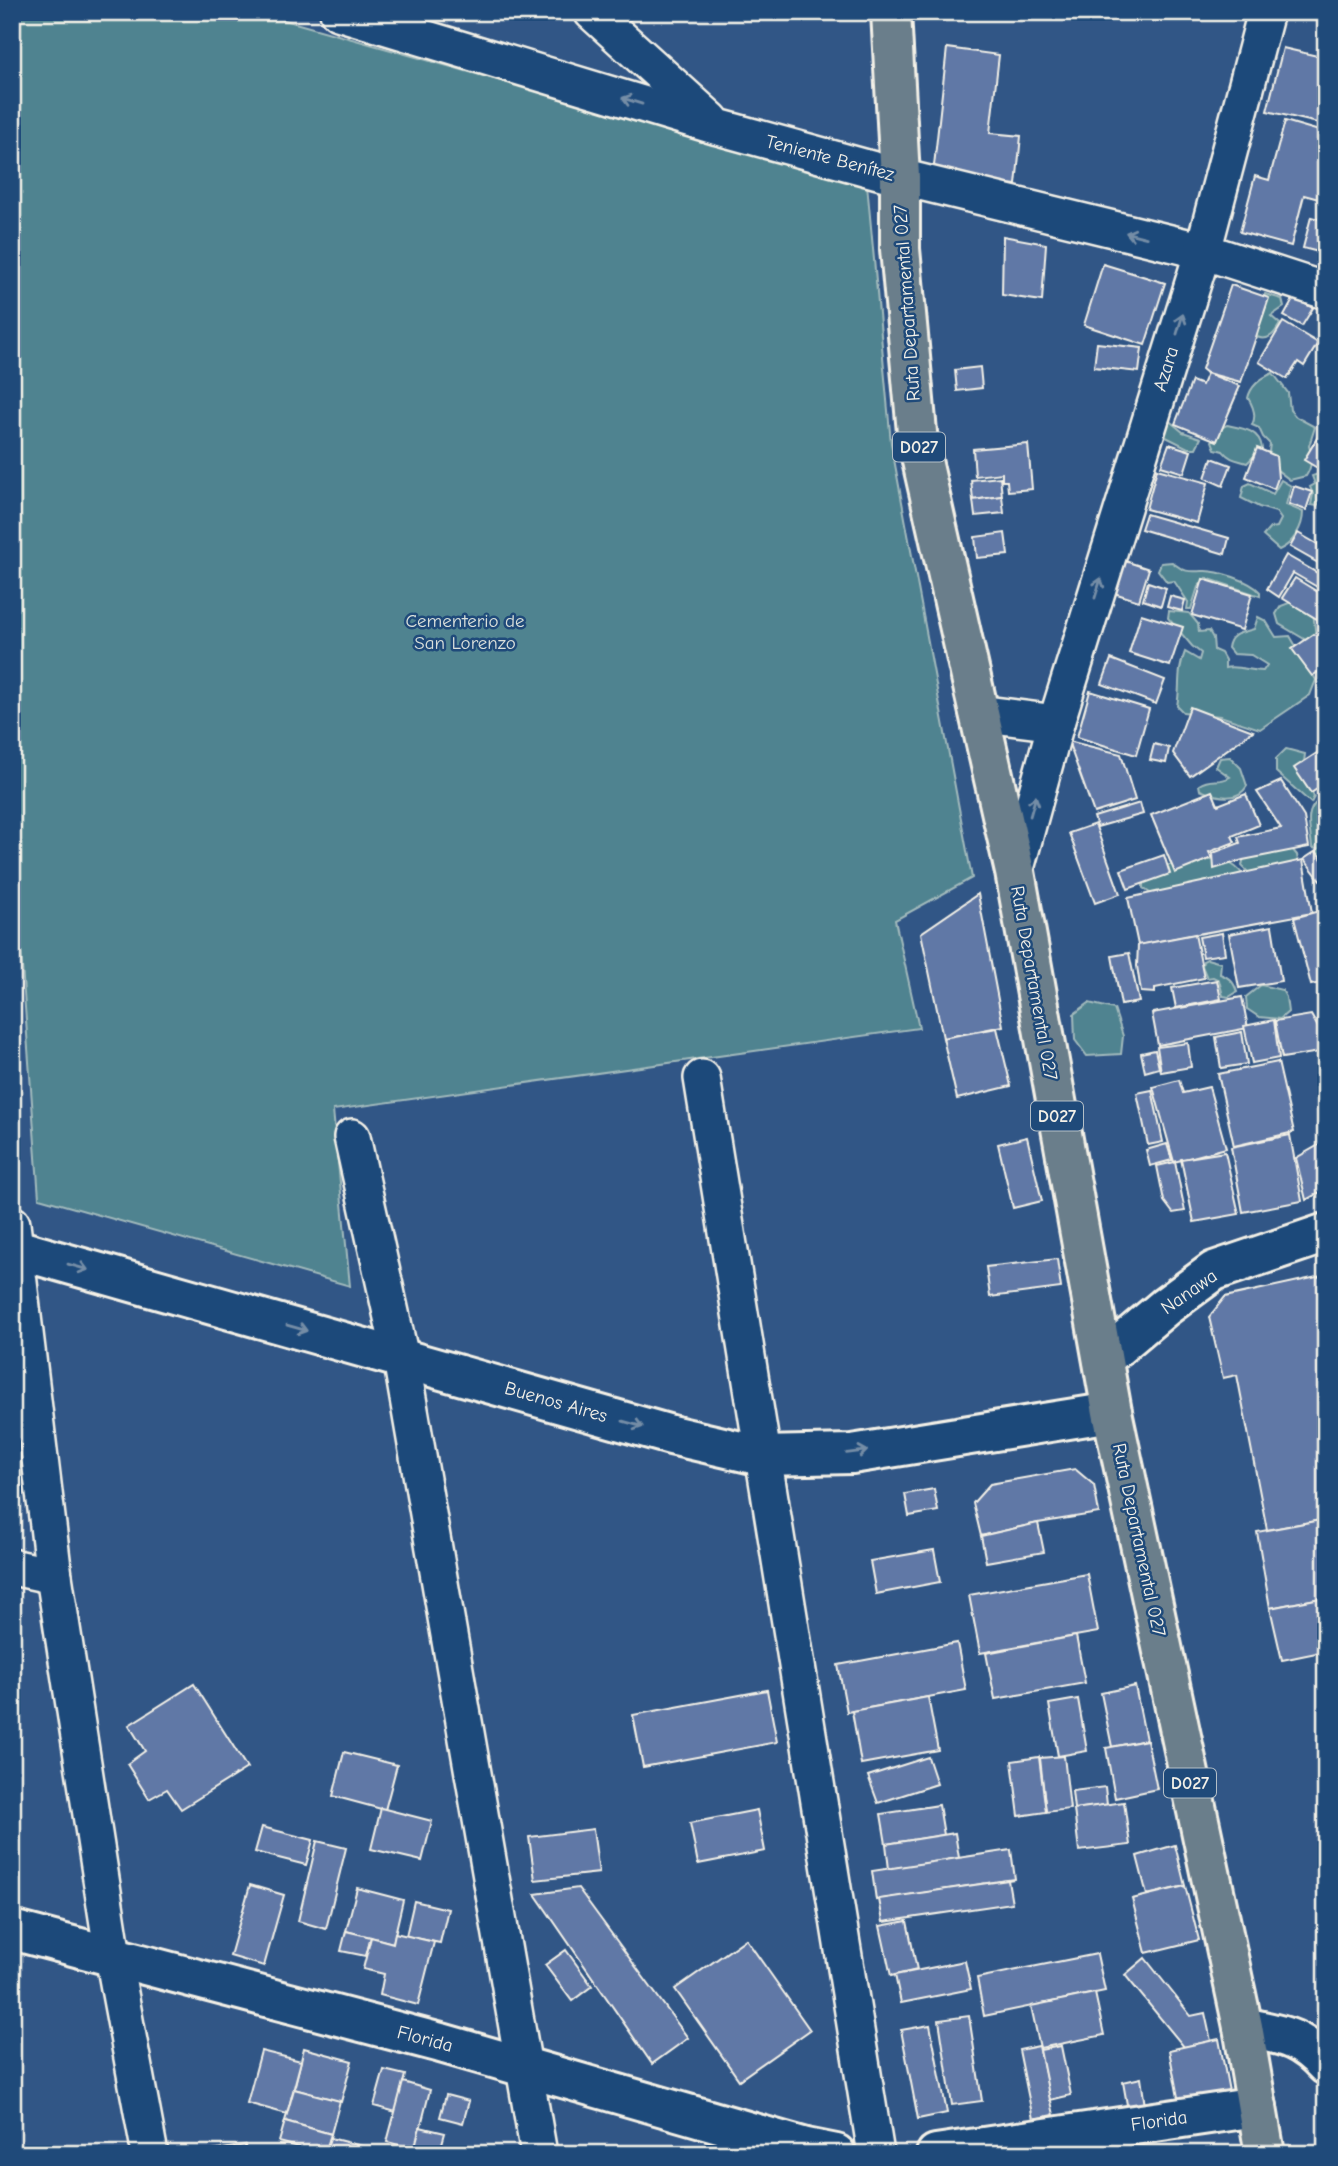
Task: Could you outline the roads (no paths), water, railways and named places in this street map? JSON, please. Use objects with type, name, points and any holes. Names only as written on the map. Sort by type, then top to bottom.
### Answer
[{"type":"main road","name":"Ruta Departamental 027","points":[[891,12],[900,177],[900,249],[918,443],[1015,872],[1074,1214],[1112,1412],[1242,2027],[1265,2154]]},
{"type":"street","name":"Teniente Benítez","points":[[338,12],[718,127],[900,177],[1203,251],[1326,291]]},
{"type":"street","points":[[592,12],[718,127]]},
{"type":"street","name":"Azara","points":[[1015,872],[1056,723],[1203,251],[1266,12]]},
{"type":"street","points":[[978,713],[1056,723]]},
{"type":"street","points":[[702,1078],[876,2154]]},
{"type":"street","points":[[352,1137],[401,1358],[539,2154]]},
{"type":"street","name":"Nanawa","points":[[1103,1359],[1214,1271],[1326,1233]]},
{"type":"street","points":[[13,1240],[54,1576],[113,1956],[150,2154]]},
{"type":"street","name":"Buenos Aires","points":[[13,1240],[401,1358],[671,1435],[762,1455],[852,1454],[1112,1412]]},
{"type":"street","points":[[12,1567],[54,1576]]},
{"type":"street","name":"Florida","points":[[12,1930],[441,2043],[835,2154]]},
{"type":"street","points":[[1242,2027],[1288,2037],[1311,2048],[1326,2065]]},
{"type":"street","name":"Florida","points":[[936,2154],[1257,2107]]},
{"type":"park label","name":"Cementerio de San Lorenzo","points":[[465,632]]}]
